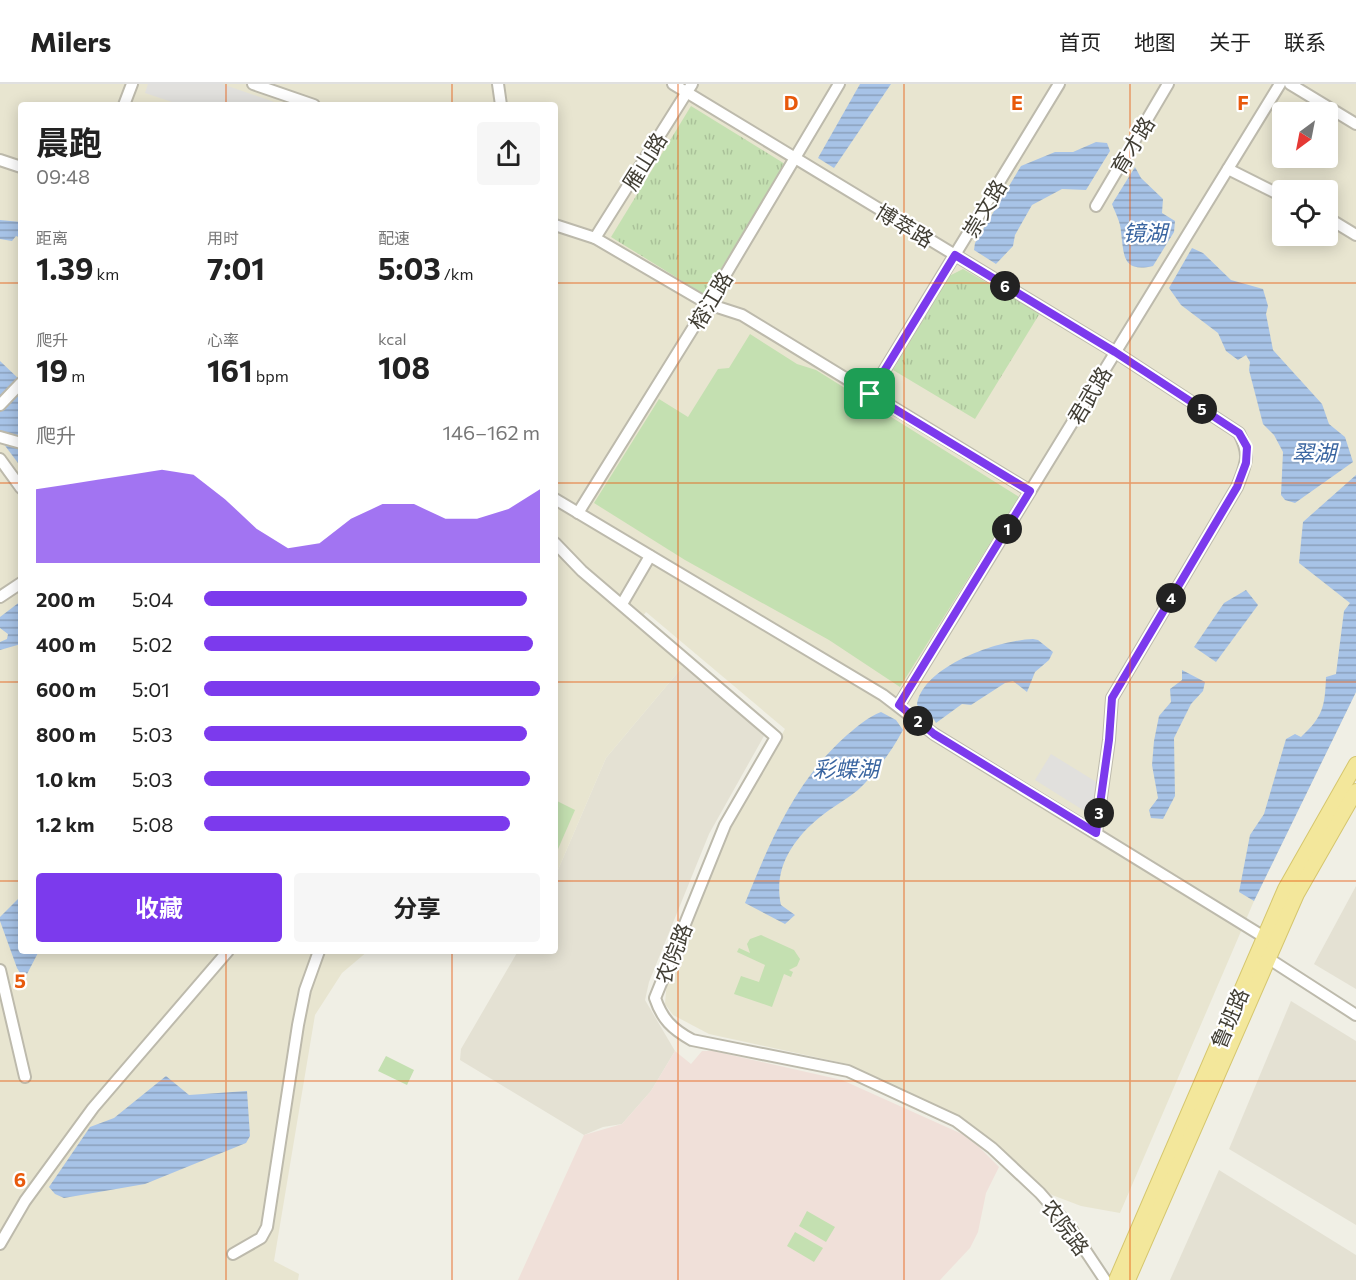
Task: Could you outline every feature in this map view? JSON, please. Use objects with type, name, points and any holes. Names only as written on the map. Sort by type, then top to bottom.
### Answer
[{"type":"main road","name":"鲁班路","points":[[1128,1280],[1263,955],[1264,937],[1290,879],[1356,764]]},
{"type":"main road","name":"鲁班路","points":[[1116,1280],[1263,955],[1356,791]]},
{"type":"street","points":[[125,102],[132,84]]},
{"type":"street","points":[[253,84],[298,102]]},
{"type":"street","points":[[498,84],[501,102]]},
{"type":"street","name":"博萃路","points":[[673,84],[689,88],[795,159],[1115,352],[1239,433],[1247,447],[1246,463],[1237,487],[1112,698],[1109,740],[1096,833]]},
{"type":"street","name":"榕江路","points":[[578,513],[708,304],[839,84]]},
{"type":"street","name":"崇文路","points":[[870,394],[1059,84]]},
{"type":"street","name":"育才路","points":[[1096,206],[1168,84]]},
{"type":"street","name":"君武路","points":[[899,705],[1280,84]]},
{"type":"street","points":[[1290,84],[1356,124]]},
{"type":"street","name":"雁山路","points":[[595,238],[689,88]]},
{"type":"street","points":[[0,160],[18,166]]},
{"type":"street","points":[[1228,169],[1272,191]]},
{"type":"street","points":[[1338,224],[1356,235]]},
{"type":"street","points":[[558,226],[595,238],[708,304],[742,315],[1030,491]]},
{"type":"street","points":[[0,405],[18,386]]},
{"type":"street","points":[[0,436],[18,442]]},
{"type":"street","points":[[0,459],[18,484]]},
{"type":"street","points":[[558,501],[899,705],[934,734],[1264,937]]},
{"type":"street","name":"农院路","points":[[558,546],[582,571],[776,737],[724,825],[655,998],[661,1015],[675,1031],[692,1040],[848,1071],[956,1121],[992,1148],[1040,1193],[1069,1226],[1105,1280]]},
{"type":"street","points":[[622,604],[650,556]]},
{"type":"street","points":[[0,597],[18,585]]},
{"type":"street","points":[[0,1244],[25,1201],[93,1108],[225,954]]},
{"type":"street","points":[[233,1254],[261,1238],[267,1227],[298,1025],[305,990],[318,954]]},
{"type":"street","points":[[1263,955],[1356,1015]]},
{"type":"street","points":[[0,970],[25,1077]]},
{"type":"shaded area","points":[[0,84],[1356,84],[1356,692],[1254,901],[1120,1213],[1081,1206],[1052,1195],[962,1120],[847,1064],[709,1034],[673,1015],[665,1004],[667,979],[727,827],[785,729],[646,612],[636,625],[684,665],[606,758],[558,870],[558,102],[18,102],[18,954],[364,954],[342,973],[315,1015],[274,1261],[299,1274],[298,1280],[0,1280]]},
{"type":"shaded area","points":[[148,84],[222,84],[274,102],[172,102],[145,93]]},
{"type":"shaded area","points":[[684,665],[764,736],[709,834],[649,982],[645,1000],[675,1051],[651,1091],[622,1124],[603,1127],[584,1135],[460,1060],[461,1049],[516,954],[558,954],[558,870],[606,758]]},
{"type":"shaded area","points":[[1051,754],[1098,783],[1091,815],[1035,780]]},
{"type":"shaded area","points":[[1356,886],[1356,989],[1314,964]]},
{"type":"shaded area","points":[[1291,1001],[1356,1041],[1356,1225],[1229,1149]]},
{"type":"shaded area","points":[[675,1051],[691,1064],[702,1051],[713,1051],[842,1080],[962,1134],[999,1167],[986,1193],[978,1232],[970,1248],[940,1280],[518,1280],[584,1135],[622,1124],[651,1091]]},
{"type":"shaded area","points":[[1219,1170],[1356,1255],[1356,1280],[1170,1280]]},
{"type":"green space","points":[[691,106],[785,164],[705,295],[611,237]]},
{"type":"green space","points":[[963,269],[1040,313],[975,419],[893,370],[949,276]]},
{"type":"green space","points":[[750,334],[797,364],[816,370],[1019,497],[900,687],[829,640],[685,560],[594,503],[659,399],[688,417],[718,369],[729,368]]},
{"type":"green space","points":[[558,802],[575,810],[558,849]]},
{"type":"green space","points":[[761,935],[794,950],[800,959],[797,966],[789,970],[793,972],[791,977],[784,974],[772,1007],[734,994],[741,976],[759,982],[765,965],[737,952],[739,948],[750,953],[747,944],[750,939]]},
{"type":"green space","points":[[386,1056],[414,1070],[407,1085],[378,1071]]},
{"type":"green space","points":[[807,1211],[835,1227],[826,1242],[799,1226]]},
{"type":"green space","points":[[795,1232],[823,1248],[814,1262],[787,1246]]},
{"type":"water","points":[[860,84],[891,84],[834,168],[818,158]]},
{"type":"water","points":[[1096,142],[1107,143],[1110,151],[1086,190],[1062,189],[1032,205],[1015,235],[1013,246],[996,264],[974,250],[975,243],[1021,166],[1055,152],[1073,152]]},
{"type":"water","name":"镜湖","points":[[1135,167],[1141,178],[1163,199],[1162,213],[1175,221],[1174,232],[1153,266],[1135,267],[1126,260],[1120,225],[1112,204]]},
{"type":"water","points":[[0,220],[18,222],[18,237],[16,236],[12,241],[0,239]]},
{"type":"water","name":"翠湖","points":[[1192,248],[1203,253],[1231,280],[1263,289],[1268,306],[1266,314],[1273,350],[1322,404],[1329,424],[1345,437],[1353,462],[1295,503],[1285,500],[1281,495],[1283,452],[1274,435],[1263,424],[1249,370],[1250,362],[1246,355],[1238,360],[1226,351],[1218,333],[1181,305],[1169,288]]},
{"type":"water","points":[[0,361],[18,378],[18,463],[0,439]]},
{"type":"water","points":[[1356,475],[1356,692],[1254,901],[1239,892],[1250,835],[1264,814],[1286,739],[1295,734],[1301,737],[1318,717],[1325,696],[1326,677],[1336,674],[1344,611],[1350,603],[1299,563],[1303,522]]},
{"type":"water","points":[[1246,590],[1258,605],[1216,662],[1194,647],[1224,603]]},
{"type":"water","points":[[18,603],[18,645],[0,650],[0,642],[7,639],[8,634],[0,628],[0,617]]},
{"type":"water","points":[[1038,640],[1053,652],[1049,660],[1035,672],[1027,692],[1013,681],[1005,683],[971,705],[962,704],[936,723],[931,715],[917,705],[922,691],[932,678],[947,667],[1001,644]]},
{"type":"water","points":[[1182,670],[1205,682],[1203,691],[1191,704],[1174,738],[1175,796],[1163,819],[1151,818],[1149,810],[1158,798],[1152,765],[1159,716],[1171,702],[1170,689],[1182,680]]},
{"type":"water","name":"彩蝶湖","points":[[881,712],[896,720],[903,730],[893,746],[865,783],[825,813],[801,835],[782,867],[779,892],[781,905],[795,915],[785,924],[745,903],[775,834],[813,772],[847,735],[867,719]]},
{"type":"water","points":[[18,899],[18,954],[37,954],[27,974],[20,973],[17,968],[0,917]]},
{"type":"water","points":[[166,1076],[189,1095],[247,1091],[250,1136],[246,1143],[145,1184],[64,1198],[55,1194],[49,1187],[90,1127],[114,1118]]},
{"type":"route","points":[[955,255],[1115,352],[1239,433],[1247,447],[1246,463],[1237,487],[1112,698],[1109,740],[1096,833],[934,734],[899,705],[1030,491],[870,394],[955,255]]}]
